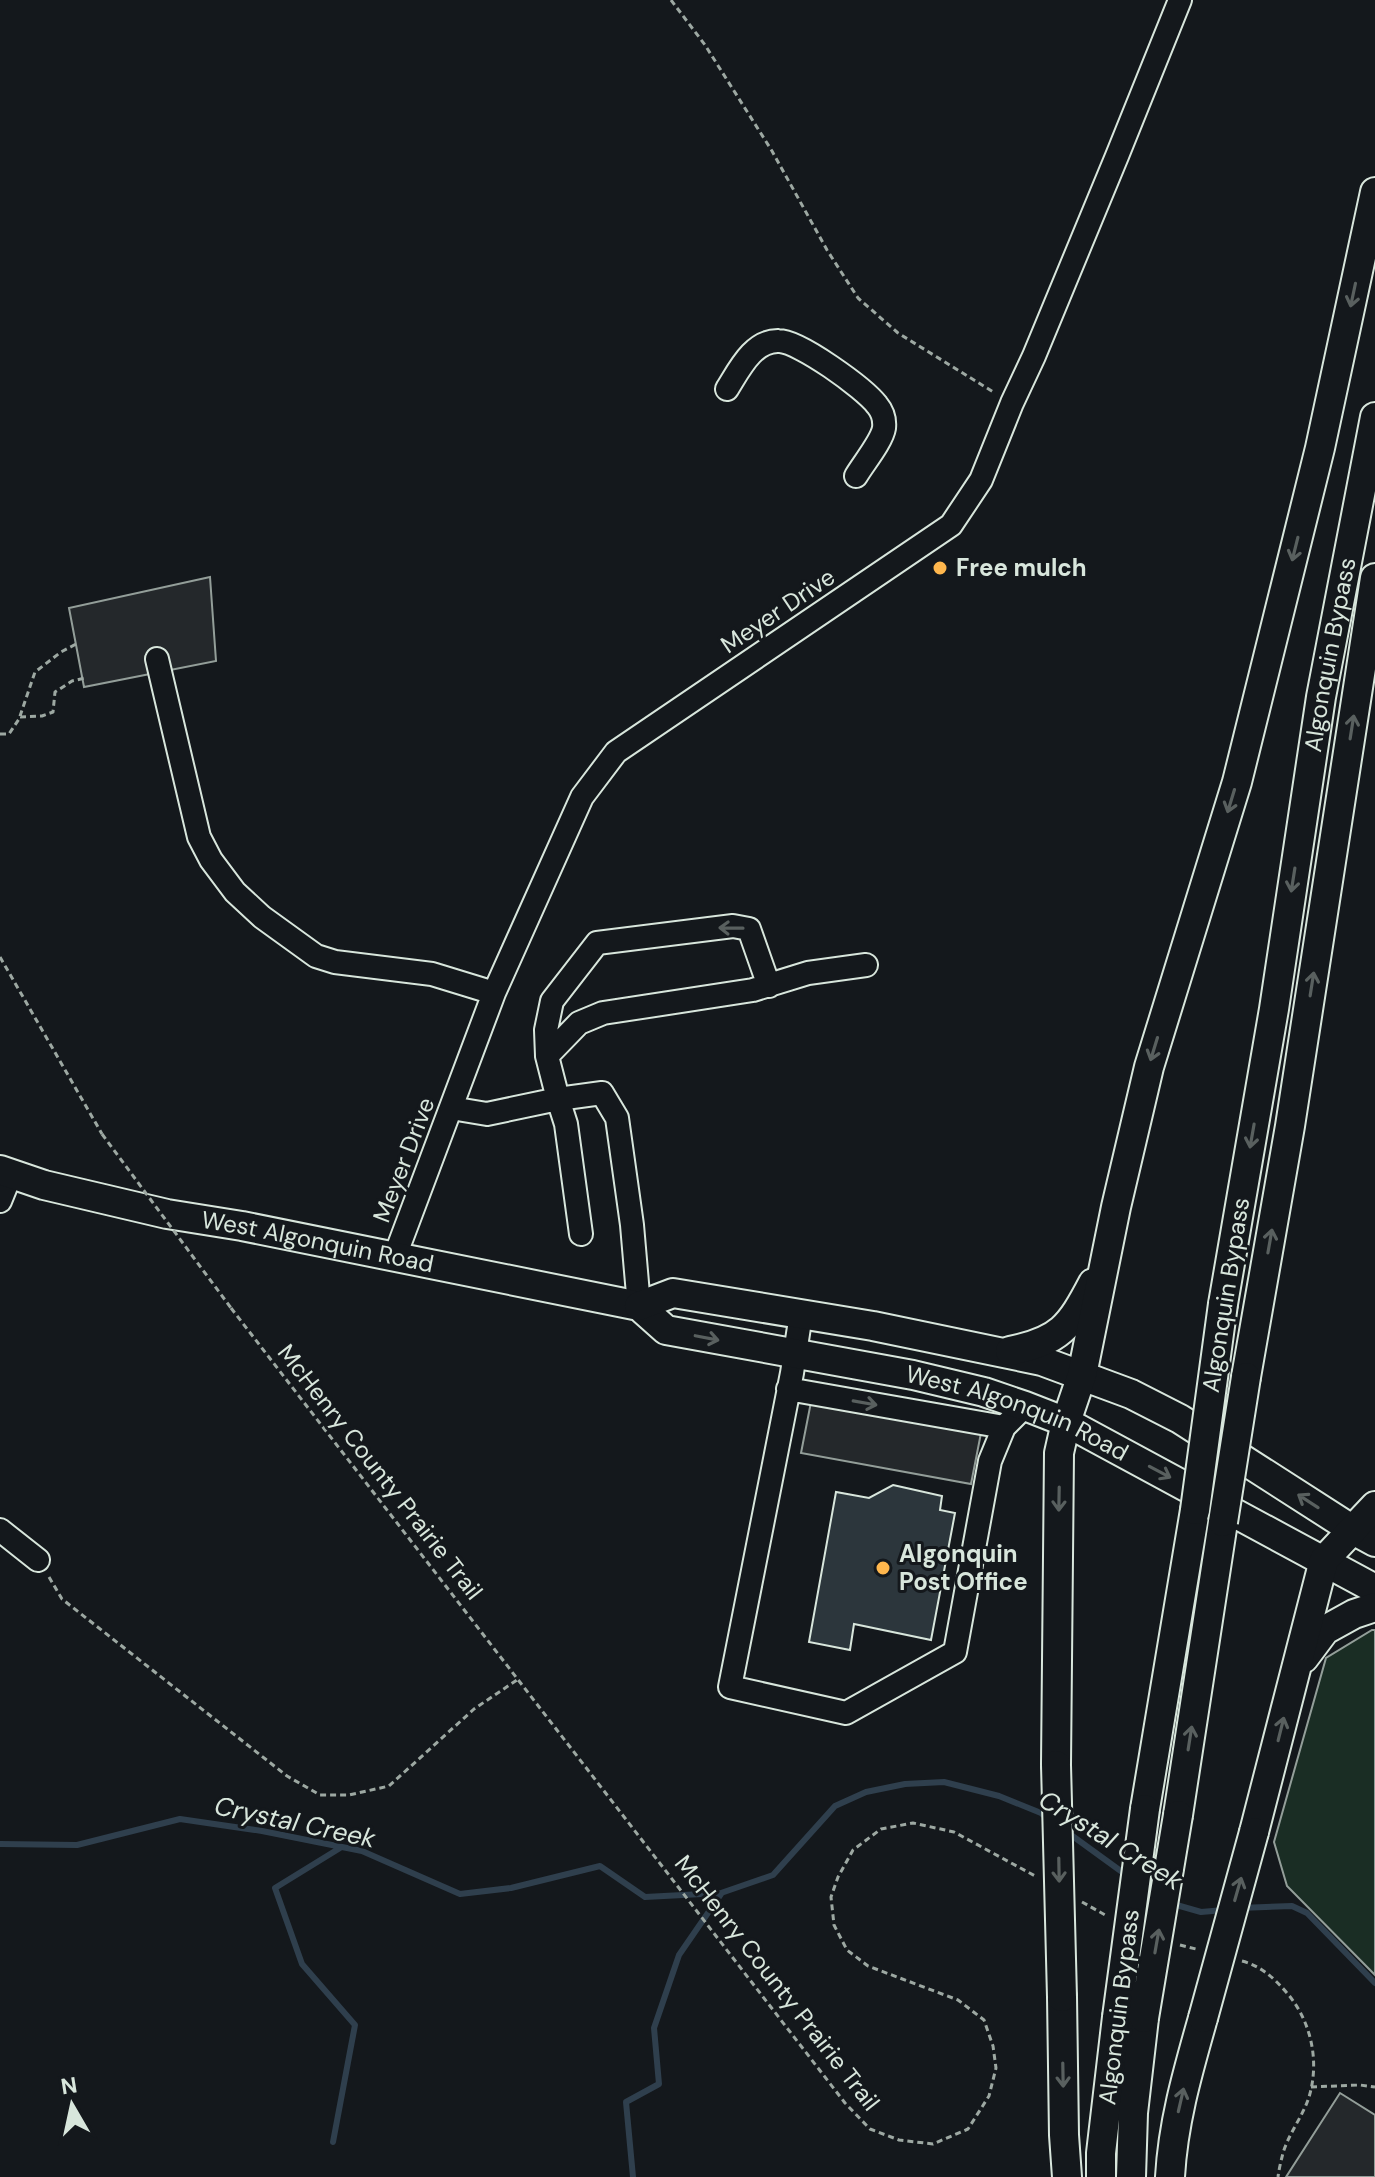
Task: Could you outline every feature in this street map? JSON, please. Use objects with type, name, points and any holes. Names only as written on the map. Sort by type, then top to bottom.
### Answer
[{"type":"main road","points":[[1067,2177],[1056,1765],[1059,1453],[1082,1375],[1116,1207],[1149,1067],[1237,782],[1320,448],[1375,192]]},
{"type":"main road","name":"Algonquin Bypass","points":[[1131,2177],[1131,2017],[1145,1809],[1195,1510],[1223,1304],[1274,1009],[1321,697],[1375,417]]},
{"type":"main road","name":"Algonquin Bypass","points":[[1101,2177],[1101,2153],[1178,1815],[1375,578]]},
{"type":"main road","name":"West Algonquin Road","points":[[5,1172],[44,1185],[167,1214],[242,1226],[639,1306],[666,1330],[913,1375],[984,1392],[1066,1422],[1375,1589]]},
{"type":"main road","points":[[1001,1353],[1038,1345],[1056,1336],[1080,1308],[1108,1253]]},
{"type":"main road","name":"West Algonquin Road","points":[[639,1306],[673,1293],[801,1314],[1042,1361],[1131,1394],[1180,1419],[1364,1536]]},
{"type":"main road","points":[[1170,2177],[1180,2103],[1324,1560],[1364,1536],[1375,1506]]},
{"type":"main road","points":[[1296,1668],[1325,1630],[1354,1614],[1375,1607]]},
{"type":"street","name":"Meyer Drive","points":[[395,1256],[494,993],[582,797],[616,752],[951,525],[981,480],[1180,0]]},
{"type":"street","points":[[727,389],[745,359],[760,347],[778,341],[796,345],[857,385],[883,414],[884,428],[856,476]]},
{"type":"street","points":[[157,659],[199,837],[211,860],[235,892],[262,917],[316,956],[335,962],[432,974],[494,993]]},
{"type":"street","points":[[581,1234],[566,1124],[547,1056],[546,1030],[552,1001],[597,943],[733,926],[749,929],[769,986]]},
{"type":"street","points":[[547,1056],[579,1023],[603,1013],[753,990],[808,973],[866,965]]},
{"type":"street","points":[[451,1108],[487,1114],[602,1093],[617,1118],[632,1225],[639,1306]]},
{"type":"street","points":[[0,1201],[5,1172]]},
{"type":"street","points":[[801,1314],[730,1687],[846,1713],[955,1652],[990,1461],[1004,1427],[1025,1406]]},
{"type":"street","points":[[788,1389],[1004,1427]]},
{"type":"street","points":[[0,1530],[38,1560]]},
{"type":"path","points":[[671,0],[705,45],[772,151],[827,250],[858,298],[898,333],[1012,403]]},
{"type":"path","points":[[0,734],[9,734],[20,717],[35,672],[78,643]]},
{"type":"path","points":[[20,717],[53,712],[55,692],[72,681],[85,678]]},
{"type":"path","name":"McHenry County Prairie Trail","points":[[0,957],[102,1134],[231,1308],[674,1884],[845,2103],[870,2129],[899,2140],[933,2144],[968,2129],[989,2096],[996,2068],[993,2046],[984,2020],[958,2000],[868,1966],[847,1950],[834,1925],[831,1897],[853,1850],[881,1829],[913,1823],[954,1832],[1037,1877]]},
{"type":"path","points":[[38,1560],[62,1599],[287,1776],[320,1795],[349,1795],[389,1786],[474,1709],[517,1680]]},
{"type":"path","points":[[1078,1900],[1106,1915]]},
{"type":"path","points":[[1180,1945],[1207,1952]]},
{"type":"path","points":[[1233,1959],[1257,1965],[1299,2006],[1314,2055],[1315,2069],[1309,2098],[1283,2152],[1278,2177]]},
{"type":"path","points":[[1311,2087],[1375,2087]]},
{"type":"green space","points":[[1375,1630],[1375,1975],[1287,1886],[1274,1842],[1326,1658]]},
{"type":"shaded area","points":[[210,577],[216,661],[84,687],[69,608]]},
{"type":"shaded area","points":[[811,1402],[981,1433],[971,1484],[801,1453]]},
{"type":"shaded area","points":[[1340,2093],[1375,2115],[1375,2177],[1286,2177]]},
{"type":"building","name":"Algonquin Post Office","points":[[893,1485],[942,1496],[940,1510],[955,1513],[931,1640],[854,1624],[850,1650],[809,1642],[836,1492],[869,1498]]},
{"type":"waterway","name":"Crystal Creek","points":[[0,1844],[77,1845],[180,1819],[362,1851],[460,1894],[511,1888],[600,1866],[645,1897],[721,1893],[773,1875],[835,1806],[866,1792],[905,1784],[944,1782],[999,1796],[1041,1813],[1048,1819]]},
{"type":"waterway","name":"Crystal Creek","points":[[1067,1832],[1129,1877]]},
{"type":"waterway","points":[[333,2142],[355,2025],[302,1964],[275,1888],[340,1848]]},
{"type":"waterway","points":[[633,2177],[626,2102],[659,2084],[654,2028],[679,1955],[721,1894]]},
{"type":"waterway","name":"Crystal Creek","points":[[1173,1904],[1201,1912],[1224,1910]]},
{"type":"waterway","name":"Crystal Creek","points":[[1240,1908],[1292,1906],[1307,1913],[1375,1983]]},
{"type":"place","name":"Free mulch","points":[[940,568]]},
{"type":"place","name":"Algonquin Post Office","points":[[883,1568]]}]
